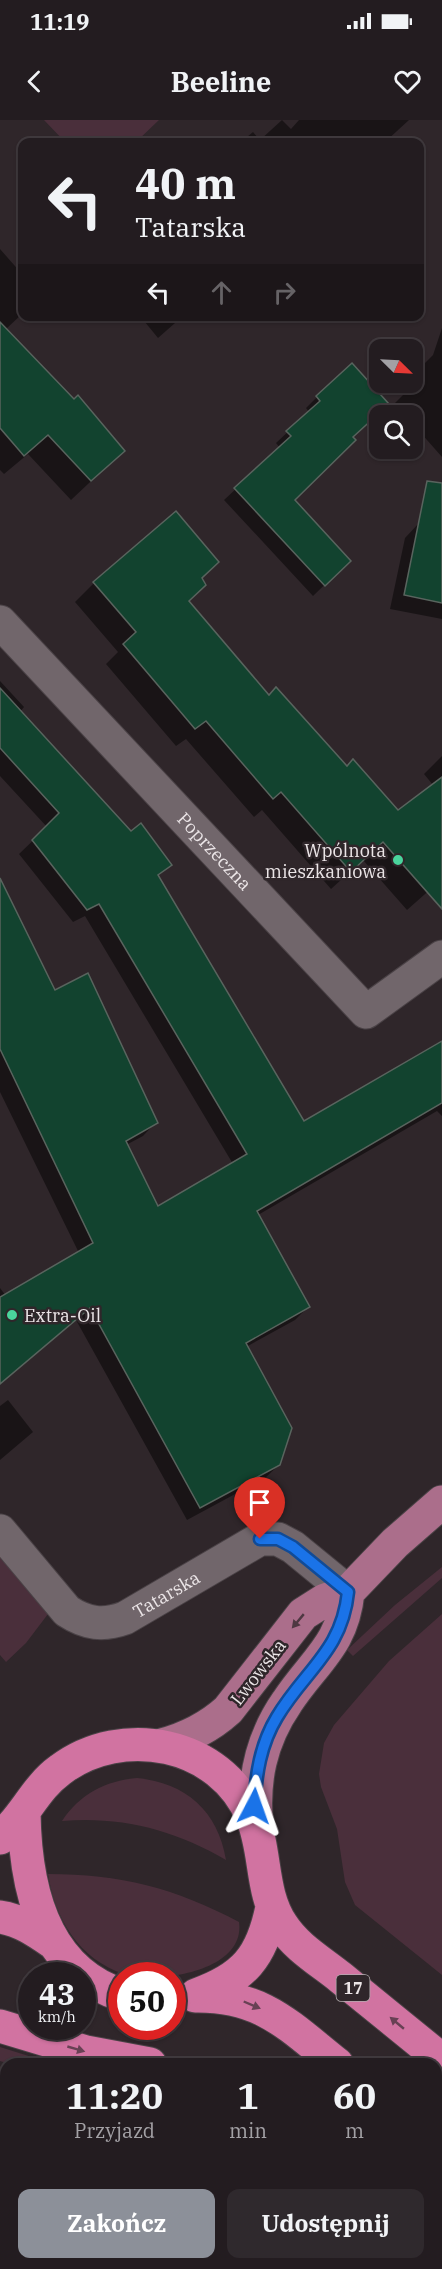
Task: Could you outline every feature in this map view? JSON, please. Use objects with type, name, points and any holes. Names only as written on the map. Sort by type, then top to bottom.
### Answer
[{"type":"highway","name":"17","points":[[0,1838],[24,1812],[48,1779],[86,1753],[116,1744],[162,1745],[197,1758],[220,1774],[239,1795],[257,1828],[267,1893],[272,1907],[292,1938],[440,2058]]},
{"type":"highway","points":[[24,1812],[24,1841],[31,1886],[42,1924],[52,1942],[79,1972],[108,1988]]},
{"type":"highway","points":[[186,1997],[232,1979],[248,1966],[260,1949],[272,1907]]},
{"type":"highway","points":[[0,1917],[12,1919],[33,1929],[52,1942]]},
{"type":"highway","points":[[186,1998],[224,1996],[249,2002],[272,2014],[329,2058]]},
{"type":"highway","points":[[0,2026],[86,2052],[118,2058]]},
{"type":"main road","name":"Lwowska","points":[[162,1745],[191,1736],[217,1720],[228,1710],[303,1614],[325,1600],[348,1592],[395,1543],[442,1502]]},
{"type":"main road","points":[[257,1828],[256,1784],[266,1740],[287,1700],[336,1640],[346,1616],[348,1592]]},
{"type":"street","name":"Poprzeczna","points":[[0,622],[366,1012],[442,957]]},
{"type":"street","name":"Tatarska","points":[[0,1531],[68,1611],[80,1619],[95,1623],[110,1623],[125,1618],[260,1539],[278,1539],[293,1547],[348,1592]]},
{"type":"shaded area","points":[[44,120],[159,120],[140,138],[61,138]]},
{"type":"shaded area","points":[[0,1551],[46,1606],[48,1614],[26,1643],[6,1662],[0,1655]]},
{"type":"shaded area","points":[[442,1567],[442,1578],[353,1656],[347,1650],[395,1605]]},
{"type":"shaded area","points":[[442,1614],[442,1975],[355,1905],[345,1882],[337,1829],[321,1787],[319,1774],[324,1743],[334,1725],[389,1661]]},
{"type":"shaded area","points":[[137,1778],[170,1786],[197,1802],[216,1827],[226,1860],[187,1841],[147,1827],[105,1821],[62,1821],[77,1803],[94,1790],[114,1782]]},
{"type":"shaded area","points":[[48,1874],[99,1877],[146,1885],[192,1900],[239,1922],[237,1939],[229,1953],[214,1963],[186,1973],[186,1962],[108,1962],[108,1967],[82,1948],[72,1935],[63,1921],[51,1891]]},
{"type":"shaded area","points":[[0,2047],[35,2058],[0,2058]]},
{"type":"building","points":[[0,322],[74,399],[78,395],[125,451],[91,481],[48,435],[24,456],[0,428]]},
{"type":"building","points":[[352,363],[369,382],[369,393],[379,393],[389,404],[369,405],[369,422],[353,437],[356,440],[295,500],[351,561],[325,586],[234,488],[291,436],[286,431],[320,401],[316,396]]},
{"type":"building","points":[[427,481],[442,483],[442,603],[404,595]]},
{"type":"building","points":[[176,511],[219,562],[202,578],[206,585],[189,601],[269,695],[276,687],[347,766],[353,759],[398,810],[442,777],[442,909],[383,842],[351,872],[281,792],[273,799],[206,721],[195,729],[123,644],[136,632],[93,582]]},
{"type":"building","points":[[0,688],[131,831],[141,823],[172,865],[158,875],[304,1121],[442,1041],[442,1103],[257,1211],[310,1307],[246,1343],[292,1428],[280,1465],[200,1508],[90,1308],[0,1384],[0,1297],[93,1243],[0,1049],[0,878],[55,990],[88,973],[158,1123],[126,1141],[158,1206],[247,1154],[99,904],[87,910],[32,840],[59,813],[0,748]]},
{"type":"place","name":"Wpólnota mieszkaniowa","points":[[398,860]]},
{"type":"place","name":"Extra-Oil","points":[[12,1315]]},
{"type":"route","points":[[254,1806],[259,1761],[275,1719],[287,1700],[336,1640],[346,1616],[348,1592],[293,1547],[278,1539],[260,1539]]}]
